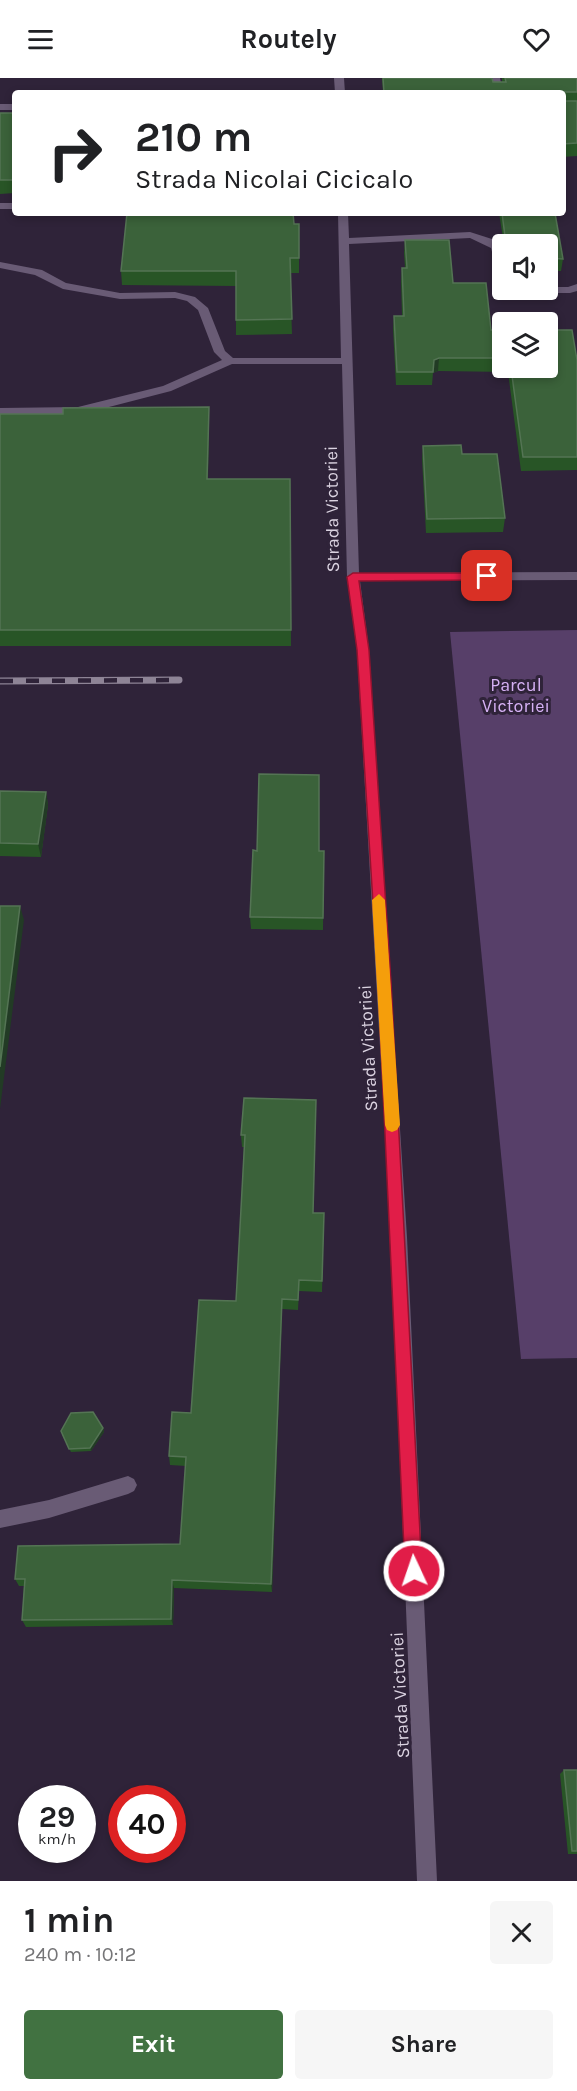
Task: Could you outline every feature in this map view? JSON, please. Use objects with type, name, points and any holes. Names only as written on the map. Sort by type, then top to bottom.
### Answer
[{"type":"street","name":"Strada Victoriei","points":[[343,216],[353,577],[363,650],[386,1006],[427,1881]]},
{"type":"street","points":[[343,241],[470,235],[492,242]]},
{"type":"street","points":[[0,265],[38,272],[63,286],[74,288],[120,296],[175,296],[191,299],[203,308],[220,352],[230,361]]},
{"type":"street","points":[[558,290],[570,290],[577,287]]},
{"type":"street","points":[[0,412],[78,411],[167,389],[230,361],[347,361]]},
{"type":"street","points":[[353,577],[577,576]]},
{"type":"street","points":[[0,1519],[49,1509],[128,1485]]},
{"type":"green space","name":"Parcul Victoriei","points":[[577,630],[577,1358],[521,1359],[450,632]]},
{"type":"building","points":[[383,78],[492,78],[493,82],[506,82],[505,78],[577,78],[577,92],[566,92],[566,90],[384,90]]},
{"type":"building","points":[[566,101],[577,101],[577,143],[566,144]]},
{"type":"building","points":[[0,113],[12,113],[12,180],[0,180]]},
{"type":"building","points":[[127,216],[293,216],[294,224],[299,224],[299,258],[290,258],[292,319],[236,320],[236,271],[121,271]]},
{"type":"building","points":[[502,216],[556,216],[563,259],[558,259],[558,234],[505,234]]},
{"type":"building","points":[[405,240],[449,240],[453,283],[486,283],[492,330],[492,358],[439,358],[434,360],[433,372],[397,372],[394,316],[404,316],[402,268],[407,268]]},
{"type":"building","points":[[558,330],[572,330],[577,360],[577,457],[523,457],[512,378],[558,378]]},
{"type":"building","points":[[209,407],[207,479],[290,479],[291,630],[0,630],[0,414],[63,414],[63,408]]},
{"type":"building","points":[[461,445],[462,454],[497,454],[505,518],[427,519],[423,446]]},
{"type":"building","points":[[259,774],[319,775],[319,851],[324,851],[323,918],[250,917],[253,850],[257,851]]},
{"type":"building","points":[[0,791],[46,792],[38,844],[0,843]]},
{"type":"building","points":[[0,906],[20,906],[0,1067]]},
{"type":"building","points":[[244,1098],[316,1100],[313,1213],[324,1213],[322,1281],[299,1280],[298,1300],[282,1299],[271,1584],[172,1580],[171,1619],[22,1620],[25,1579],[15,1579],[18,1546],[180,1544],[186,1457],[169,1456],[172,1412],[191,1413],[199,1300],[236,1301],[245,1135],[241,1135]]},
{"type":"building","points":[[93,1412],[103,1428],[90,1448],[69,1449],[61,1431],[71,1413]]},
{"type":"building","points":[[564,1770],[577,1770],[577,1851],[572,1851]]},
{"type":"railway","points":[[0,681],[179,680]]},
{"type":"slow traffic","points":[[379,900],[392,1125]]},
{"type":"route","points":[[414,1571],[399,1237],[384,982],[363,650],[353,577],[487,576]]}]
